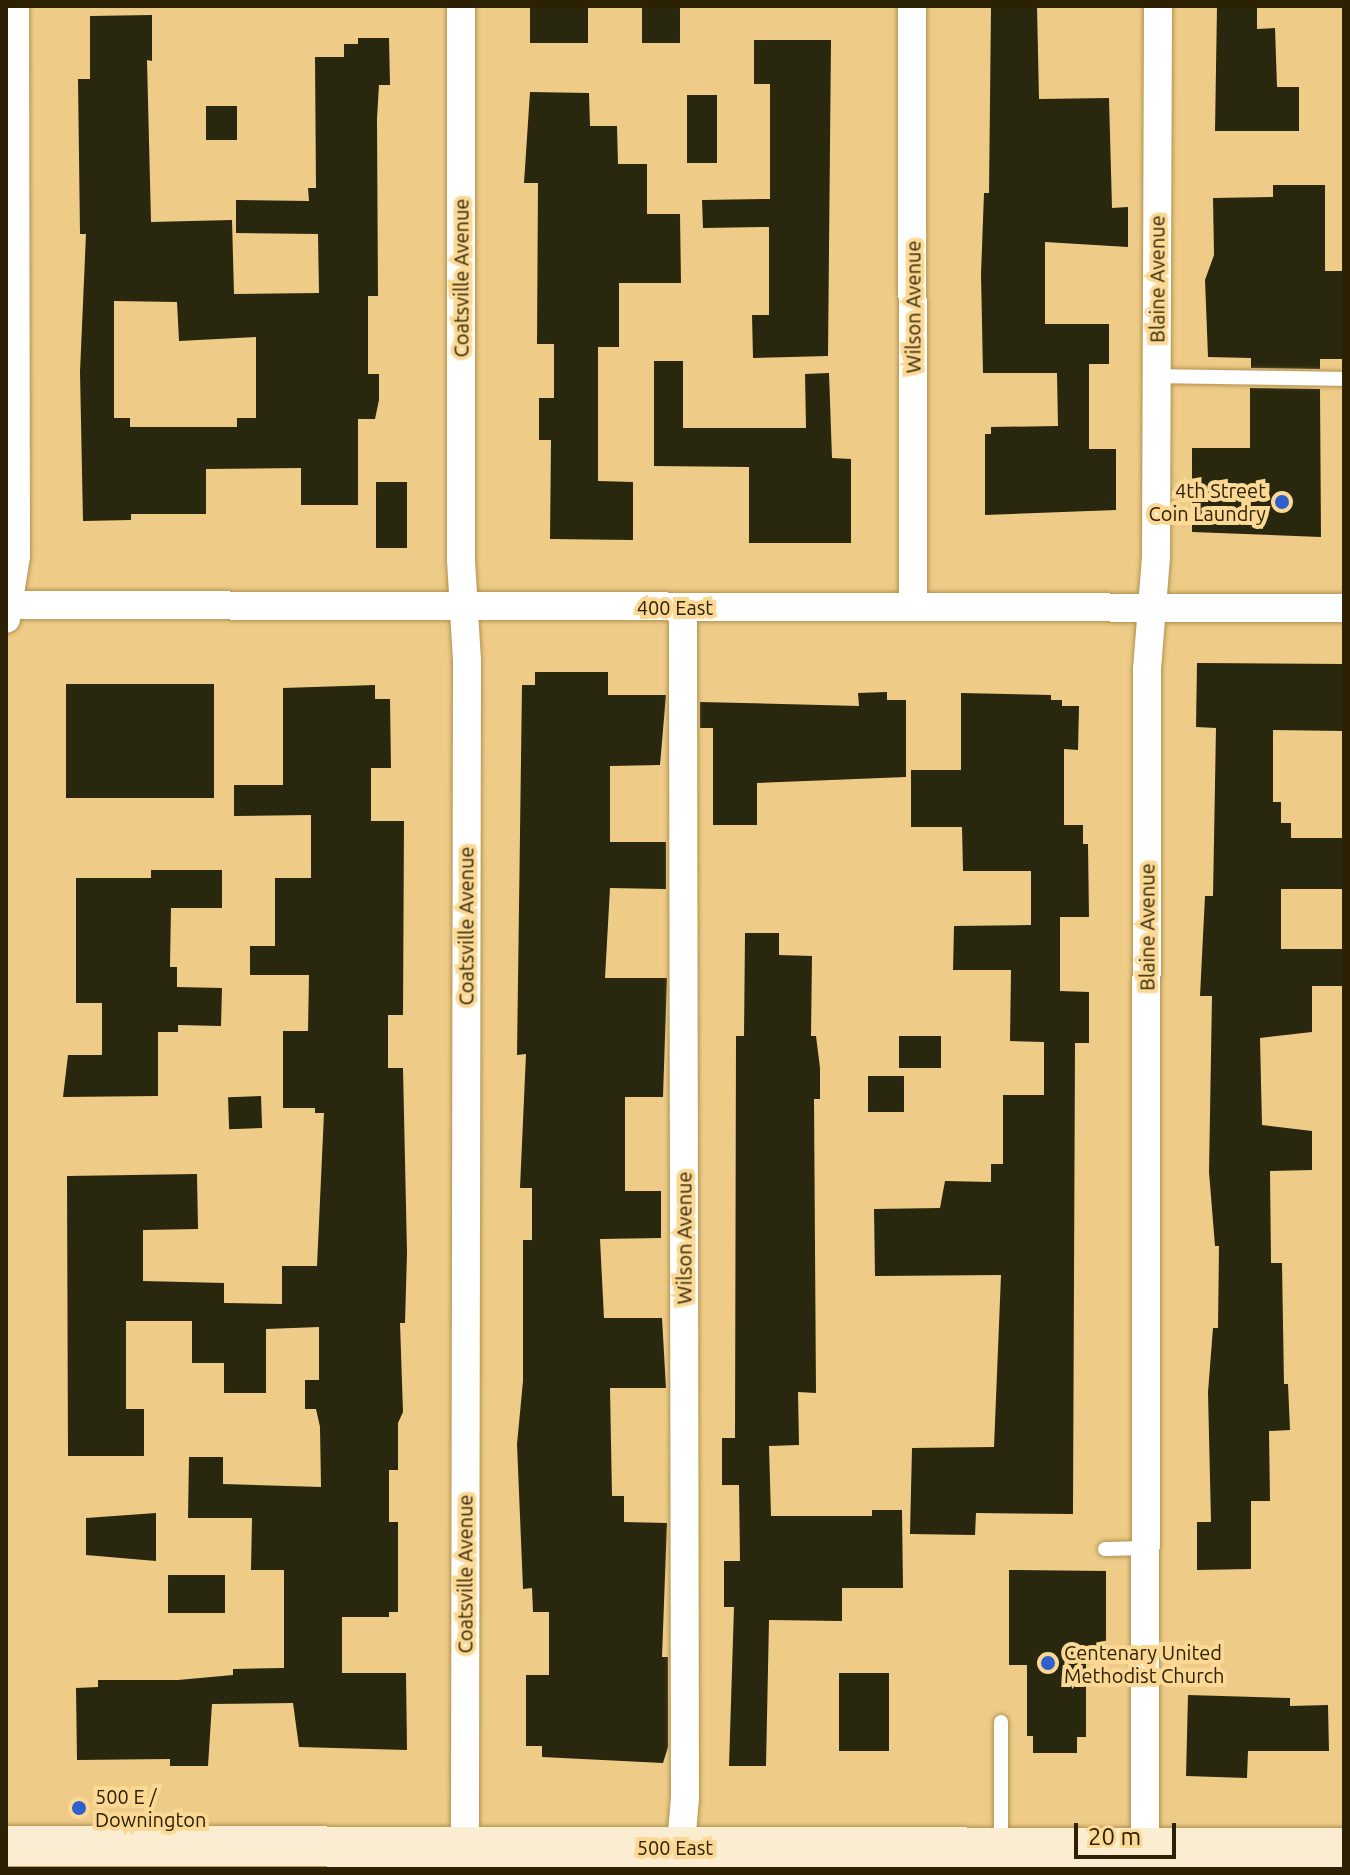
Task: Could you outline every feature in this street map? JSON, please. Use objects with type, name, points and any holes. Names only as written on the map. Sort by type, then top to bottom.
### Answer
[{"type":"street","points":[[7,610],[16,556],[15,6]]},
{"type":"street","name":"Coatsville Avenue","points":[[461,6],[462,606],[467,660],[465,1846]]},
{"type":"street","name":"Wilson Avenue","points":[[912,6],[913,607]]},
{"type":"street","name":"Blaine Avenue","points":[[1145,1848],[1151,607],[1157,376],[1158,6]]},
{"type":"street","name":"400 East","points":[[7,610],[462,606],[1344,608]]},
{"type":"street","name":"Wilson Avenue","points":[[680,1858],[683,607]]},
{"type":"street","name":"500 East","points":[[6,1846],[100,1857],[465,1846],[680,1858],[1001,1848],[1344,1848]]},
{"type":"lane","points":[[1157,376],[1344,379]]},
{"type":"lane","points":[[1105,1549],[1146,1548]]},
{"type":"lane","points":[[1001,1722],[1001,1848]]},
{"type":"building","points":[[530,6],[588,6],[588,43],[530,43]]},
{"type":"building","points":[[642,6],[680,6],[680,43],[642,43]]},
{"type":"building","points":[[991,6],[1037,6],[1039,99],[1109,98],[1112,208],[1128,207],[1128,247],[1045,242],[1045,324],[1109,324],[1109,364],[1089,364],[1089,449],[1116,449],[1116,510],[985,515],[985,434],[991,434],[991,427],[1058,426],[1057,373],[983,373],[981,274],[984,193],[989,193]]},
{"type":"building","points":[[1217,6],[1257,6],[1257,29],[1275,28],[1277,87],[1299,87],[1299,131],[1215,131]]},
{"type":"building","points":[[152,15],[152,61],[147,60],[151,222],[232,220],[234,294],[319,293],[318,234],[236,233],[236,200],[309,201],[308,188],[316,188],[315,57],[344,57],[344,44],[358,44],[358,38],[389,38],[390,85],[379,85],[377,119],[378,296],[368,296],[368,374],[379,374],[379,400],[375,419],[358,419],[358,505],[301,505],[301,468],[206,469],[206,514],[131,514],[131,520],[83,521],[80,372],[86,234],[80,234],[78,79],[90,79],[90,16]],"holes":[[[114,301],[177,302],[179,341],[256,337],[256,418],[237,418],[237,427],[130,427],[130,418],[114,418]]]},
{"type":"building","points":[[754,40],[831,40],[828,356],[753,358],[752,315],[769,315],[769,227],[703,228],[702,200],[770,199],[770,84],[754,84]]},
{"type":"building","points":[[530,92],[589,93],[590,126],[617,126],[618,164],[647,164],[647,214],[680,214],[681,283],[619,283],[619,347],[598,347],[598,481],[633,482],[633,540],[550,539],[551,440],[539,440],[539,398],[554,398],[554,344],[537,344],[538,183],[524,183]]},
{"type":"building","points":[[687,95],[717,95],[717,163],[687,163]]},
{"type":"building","points":[[206,106],[237,106],[237,140],[206,140]]},
{"type":"building","points":[[1273,185],[1325,185],[1325,271],[1344,271],[1344,359],[1320,359],[1320,369],[1251,368],[1251,358],[1208,357],[1205,280],[1214,255],[1213,198],[1273,197]]},
{"type":"building","points":[[654,361],[683,361],[683,428],[806,428],[805,374],[829,373],[832,458],[851,459],[851,543],[749,543],[749,467],[654,466]]},
{"type":"building","points":[[1250,388],[1320,389],[1321,537],[1192,532],[1192,448],[1250,448]]},
{"type":"building","points":[[376,482],[407,482],[407,548],[376,548]]},
{"type":"building","points":[[1197,663],[1344,664],[1344,731],[1273,730],[1273,802],[1281,802],[1281,823],[1291,823],[1291,838],[1344,838],[1344,889],[1281,889],[1281,949],[1344,949],[1344,986],[1312,986],[1312,1032],[1260,1038],[1262,1125],[1312,1131],[1312,1170],[1270,1171],[1271,1263],[1282,1263],[1284,1384],[1288,1384],[1290,1430],[1269,1431],[1270,1501],[1251,1501],[1251,1569],[1197,1570],[1197,1522],[1211,1522],[1208,1392],[1213,1328],[1218,1328],[1219,1246],[1215,1246],[1209,1172],[1212,996],[1200,996],[1205,896],[1213,896],[1216,728],[1196,727]]},
{"type":"building","points":[[535,672],[608,672],[608,695],[666,695],[660,765],[610,766],[610,842],[666,842],[666,889],[610,888],[605,978],[667,978],[663,1097],[625,1097],[625,1191],[661,1191],[661,1238],[600,1239],[604,1318],[662,1318],[666,1388],[610,1388],[612,1496],[624,1496],[624,1522],[667,1523],[662,1657],[668,1657],[668,1747],[663,1763],[542,1757],[542,1746],[526,1746],[526,1675],[549,1675],[549,1612],[533,1612],[532,1588],[523,1589],[517,1444],[523,1381],[523,1240],[532,1240],[532,1188],[520,1188],[526,1054],[517,1055],[522,685],[535,685]]},
{"type":"building","points":[[66,684],[214,684],[214,798],[66,798]]},
{"type":"building","points":[[375,685],[375,699],[390,699],[391,768],[371,768],[371,821],[404,821],[403,1015],[388,1015],[388,1068],[403,1068],[407,1253],[405,1323],[400,1323],[403,1412],[398,1423],[398,1470],[389,1470],[389,1522],[398,1522],[398,1612],[389,1612],[389,1617],[342,1617],[342,1673],[406,1673],[407,1750],[299,1747],[293,1703],[212,1704],[208,1766],[170,1766],[170,1759],[77,1760],[76,1688],[98,1687],[98,1680],[178,1680],[233,1675],[233,1669],[284,1668],[284,1570],[251,1570],[252,1518],[188,1518],[189,1457],[223,1457],[223,1484],[321,1487],[320,1427],[316,1409],[305,1409],[305,1380],[319,1380],[319,1327],[266,1329],[266,1393],[224,1393],[224,1363],[192,1363],[192,1321],[126,1321],[126,1409],[144,1409],[144,1456],[68,1456],[67,1176],[197,1174],[198,1229],[143,1230],[143,1281],[224,1283],[224,1303],[282,1304],[282,1266],[317,1266],[324,1113],[315,1113],[315,1108],[283,1108],[283,1031],[308,1031],[309,975],[250,975],[250,946],[275,946],[275,878],[311,878],[311,815],[234,816],[234,785],[283,785],[283,688]]},
{"type":"building","points":[[887,692],[887,700],[906,700],[906,777],[757,783],[757,825],[713,825],[713,728],[700,728],[700,702],[859,706],[858,693]]},
{"type":"building","points":[[961,693],[1051,695],[1051,700],[1062,700],[1062,706],[1079,706],[1078,750],[1064,749],[1064,825],[1083,825],[1083,844],[1088,844],[1089,917],[1060,917],[1060,991],[1089,992],[1089,1043],[1075,1043],[1073,1514],[976,1513],[975,1535],[910,1534],[912,1448],[994,1447],[1001,1275],[875,1276],[874,1209],[940,1208],[945,1181],[991,1182],[991,1164],[1003,1164],[1003,1095],[1044,1095],[1044,1042],[1010,1041],[1011,970],[953,970],[954,926],[1031,925],[1031,871],[963,871],[962,827],[911,827],[911,770],[961,770]]},
{"type":"building","points":[[151,870],[222,870],[222,908],[171,908],[170,967],[177,967],[177,987],[222,988],[221,1026],[178,1025],[178,1032],[158,1032],[158,1096],[63,1097],[68,1055],[102,1055],[102,1003],[76,1003],[76,878],[151,878]]},
{"type":"building","points":[[745,933],[779,933],[779,955],[812,956],[811,1036],[816,1036],[820,1068],[820,1099],[814,1099],[816,1393],[798,1392],[799,1445],[769,1446],[771,1516],[872,1516],[872,1510],[902,1510],[903,1588],[842,1588],[842,1621],[769,1620],[766,1766],[729,1766],[734,1607],[724,1607],[724,1561],[740,1561],[739,1485],[722,1485],[722,1438],[735,1438],[736,1036],[744,1036]]},
{"type":"building","points":[[899,1036],[941,1036],[941,1068],[899,1068]]},
{"type":"building","points":[[868,1076],[904,1076],[904,1112],[868,1112]]},
{"type":"building","points":[[261,1096],[262,1128],[229,1129],[228,1097]]},
{"type":"building","points":[[156,1513],[156,1561],[86,1555],[86,1518]]},
{"type":"building","name":"Centenary United Methodist Church","points":[[1009,1570],[1106,1571],[1106,1660],[1086,1660],[1086,1737],[1077,1737],[1077,1753],[1033,1753],[1033,1736],[1027,1736],[1027,1665],[1009,1665]]},
{"type":"building","points":[[168,1575],[225,1575],[225,1613],[168,1613]]},
{"type":"building","points":[[839,1673],[889,1673],[889,1751],[839,1751]]},
{"type":"building","points":[[1188,1695],[1290,1698],[1290,1706],[1328,1705],[1329,1751],[1248,1751],[1247,1778],[1186,1776]]},
{"type":"place","name":"4th Street Coin Laundry","points":[[1282,502]]},
{"type":"place","name":"Centenary United Methodist Church","points":[[1048,1663]]},
{"type":"place","name":"500 E / Downington","points":[[79,1808]]}]
